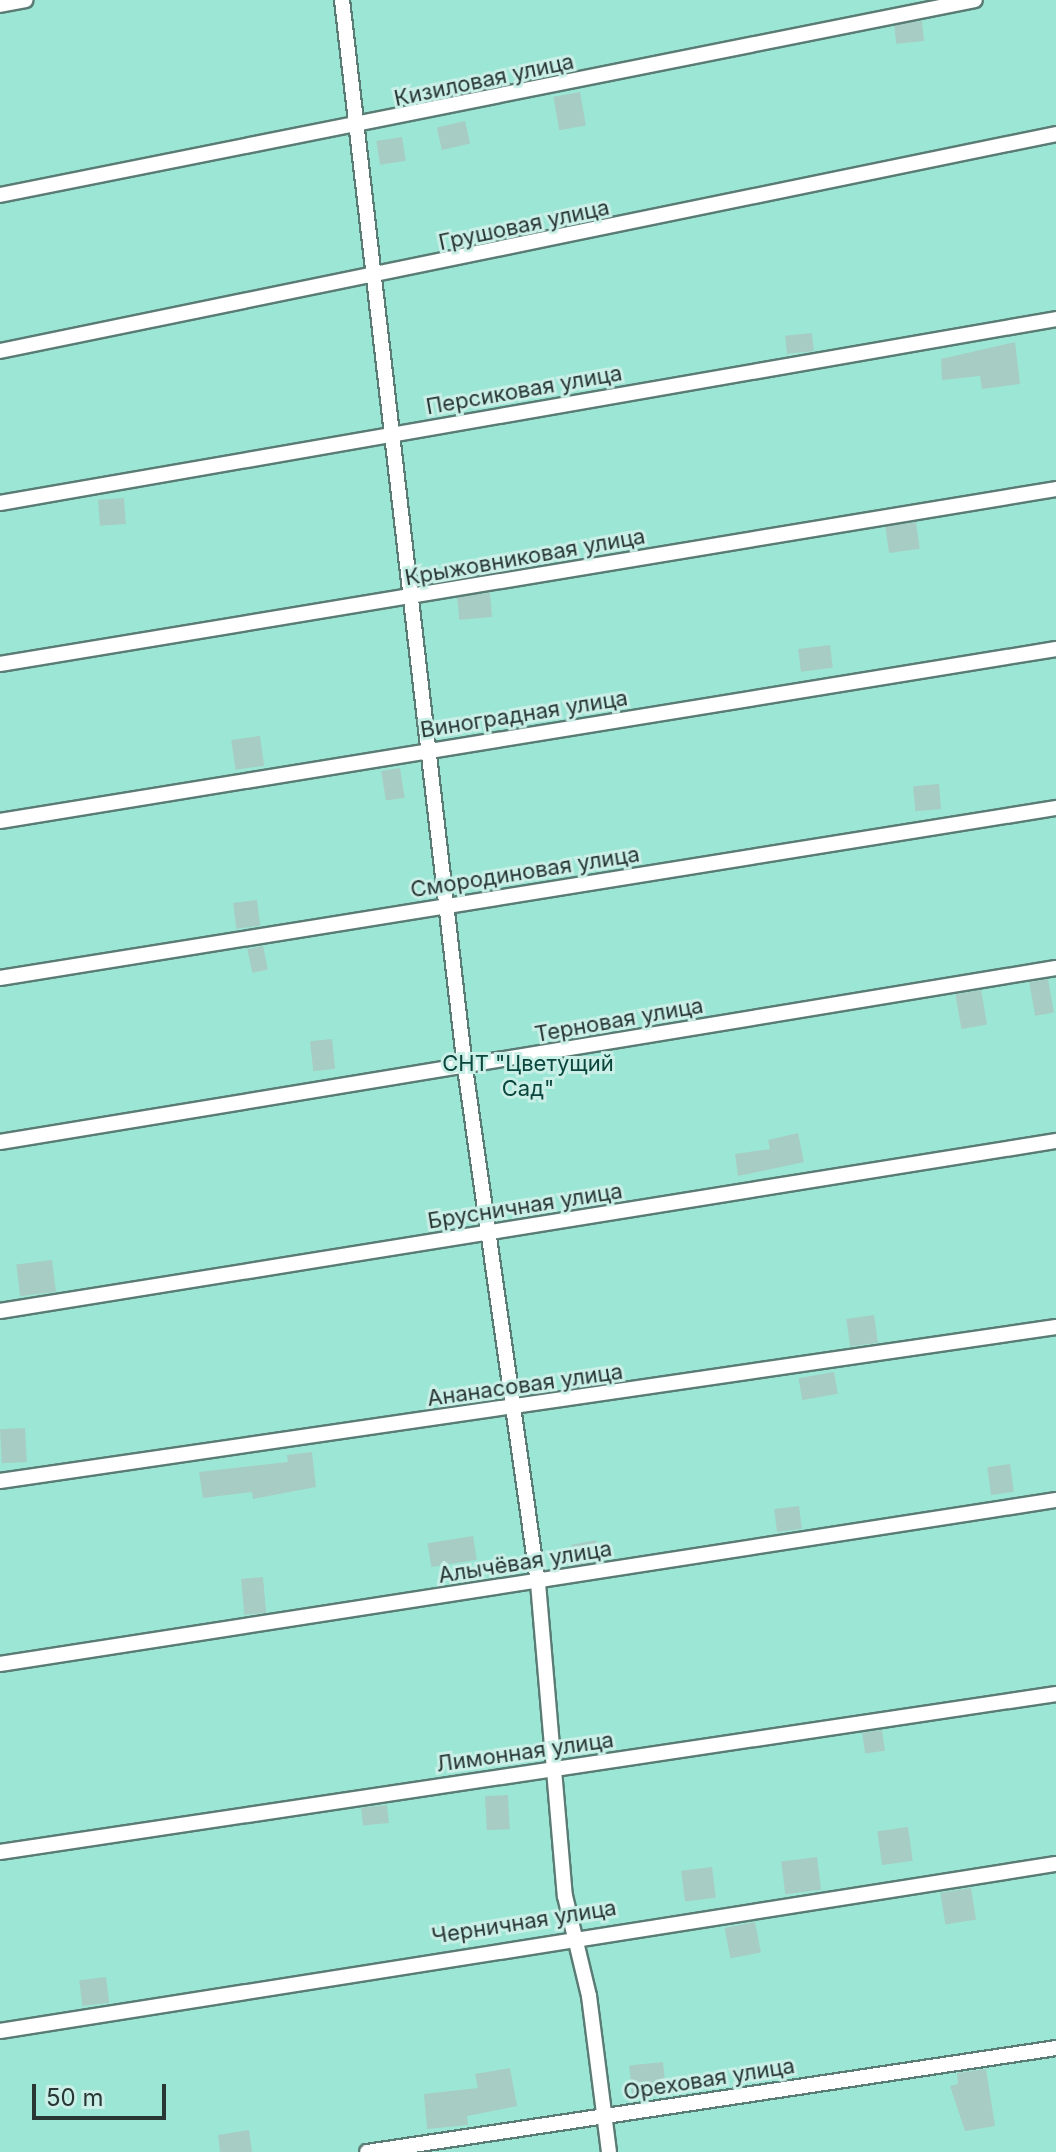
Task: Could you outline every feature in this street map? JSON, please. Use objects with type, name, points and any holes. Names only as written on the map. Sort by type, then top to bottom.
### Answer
[{"type":"street","points":[[7,3],[26,0]]},
{"type":"street","points":[[342,0],[377,279],[386,436],[431,751],[486,1235],[538,1583],[571,1936],[589,1996],[609,2152]]},
{"type":"street","name":"Кизиловая улица","points":[[0,195],[359,129],[975,0]]},
{"type":"street","name":"Грушовая улица","points":[[0,351],[377,279],[1056,134]]},
{"type":"street","name":"Персиковая улица","points":[[0,503],[1056,319]]},
{"type":"street","name":"Крыжовниковая улица","points":[[0,664],[407,599],[1056,489]]},
{"type":"street","name":"Виноградная улица","points":[[0,821],[1056,649]]},
{"type":"street","name":"Смородиновая улица","points":[[0,978],[1056,808]]},
{"type":"street","name":"Терновая улица","points":[[0,1142],[465,1068],[1056,968]]},
{"type":"street","name":"Брусничная улица","points":[[0,1311],[1056,1141]]},
{"type":"street","name":"Ананасовая улица","points":[[0,1481],[510,1410],[1056,1327]]},
{"type":"street","name":"Алычёвая улица","points":[[0,1664],[538,1583],[1056,1500]]},
{"type":"street","name":"Лимонная улица","points":[[0,1852],[1056,1694]]},
{"type":"street","name":"Черничная улица","points":[[0,2031],[571,1936],[1056,1864]]},
{"type":"street","name":"Ореховая улица","points":[[367,2152],[1056,2048]]},
{"type":"green space","name":"СНТ \"Цветущий Сад\"","points":[[0,0],[1056,0],[1056,2152],[0,2152]]},
{"type":"building","points":[[922,21],[924,41],[896,44],[894,24]]},
{"type":"building","points":[[580,92],[586,125],[559,130],[553,97]]},
{"type":"building","points":[[465,121],[470,143],[442,150],[437,128]]},
{"type":"building","points":[[402,137],[406,161],[380,165],[376,141]]},
{"type":"building","points":[[812,333],[814,351],[787,354],[785,336]]},
{"type":"building","points":[[1015,342],[1020,384],[982,389],[980,376],[942,380],[941,359]]},
{"type":"building","points":[[124,498],[126,524],[100,526],[98,500]]},
{"type":"building","points":[[916,522],[920,549],[889,553],[885,526]]},
{"type":"building","points":[[490,593],[492,617],[459,620],[457,596]]},
{"type":"building","points":[[830,645],[833,668],[801,672],[798,649]]},
{"type":"building","points":[[260,736],[264,766],[235,770],[231,740]]},
{"type":"building","points":[[400,768],[405,798],[386,801],[381,771]]},
{"type":"building","points":[[939,784],[941,809],[915,811],[913,786]]},
{"type":"building","points":[[257,900],[260,926],[236,929],[233,903]]},
{"type":"building","points":[[263,946],[268,969],[252,973],[247,949]]},
{"type":"building","points":[[1048,979],[1054,1012],[1035,1016],[1029,982]]},
{"type":"building","points":[[981,990],[987,1024],[961,1029],[955,995]]},
{"type":"building","points":[[332,1039],[335,1069],[313,1071],[310,1041]]},
{"type":"building","points":[[798,1133],[804,1162],[738,1176],[735,1154],[770,1149],[768,1140]]},
{"type":"building","points":[[52,1260],[56,1292],[20,1296],[16,1264]]},
{"type":"building","points":[[874,1315],[878,1343],[850,1347],[846,1319]]},
{"type":"building","points":[[834,1372],[838,1394],[802,1400],[799,1378]]},
{"type":"building","points":[[25,1428],[27,1462],[2,1463],[0,1429]]},
{"type":"building","points":[[312,1452],[316,1487],[253,1499],[252,1492],[203,1498],[199,1472],[288,1462],[287,1455]]},
{"type":"building","points":[[1010,1464],[1014,1492],[991,1495],[987,1467]]},
{"type":"building","points":[[799,1506],[802,1529],[777,1532],[774,1509]]},
{"type":"building","points":[[473,1536],[477,1560],[431,1567],[428,1543]]},
{"type":"building","points":[[596,1540],[600,1561],[575,1565],[571,1545]]},
{"type":"building","points":[[263,1577],[266,1613],[244,1615],[241,1579]]},
{"type":"building","points":[[882,1730],[885,1751],[865,1754],[862,1733]]},
{"type":"building","points":[[508,1795],[510,1829],[487,1830],[485,1796]]},
{"type":"building","points":[[387,1805],[389,1823],[363,1826],[361,1808]]},
{"type":"building","points":[[908,1827],[913,1861],[882,1865],[877,1831]]},
{"type":"building","points":[[817,1857],[821,1890],[785,1894],[781,1861]]},
{"type":"building","points":[[712,1867],[716,1898],[685,1902],[681,1871]]},
{"type":"building","points":[[971,1888],[976,1920],[945,1924],[940,1893]]},
{"type":"building","points":[[755,1922],[761,1952],[730,1958],[725,1928]]},
{"type":"building","points":[[106,1977],[109,2003],[82,2006],[79,1980]]},
{"type":"building","points":[[663,2062],[666,2092],[632,2095],[629,2066]]},
{"type":"building","points":[[510,2068],[517,2106],[467,2116],[468,2125],[427,2129],[424,2094],[478,2088],[475,2074]]},
{"type":"building","points":[[986,2069],[995,2126],[965,2131],[950,2086],[958,2084],[957,2073]]},
{"type":"building","points":[[249,2130],[252,2152],[220,2152],[218,2135]]}]
